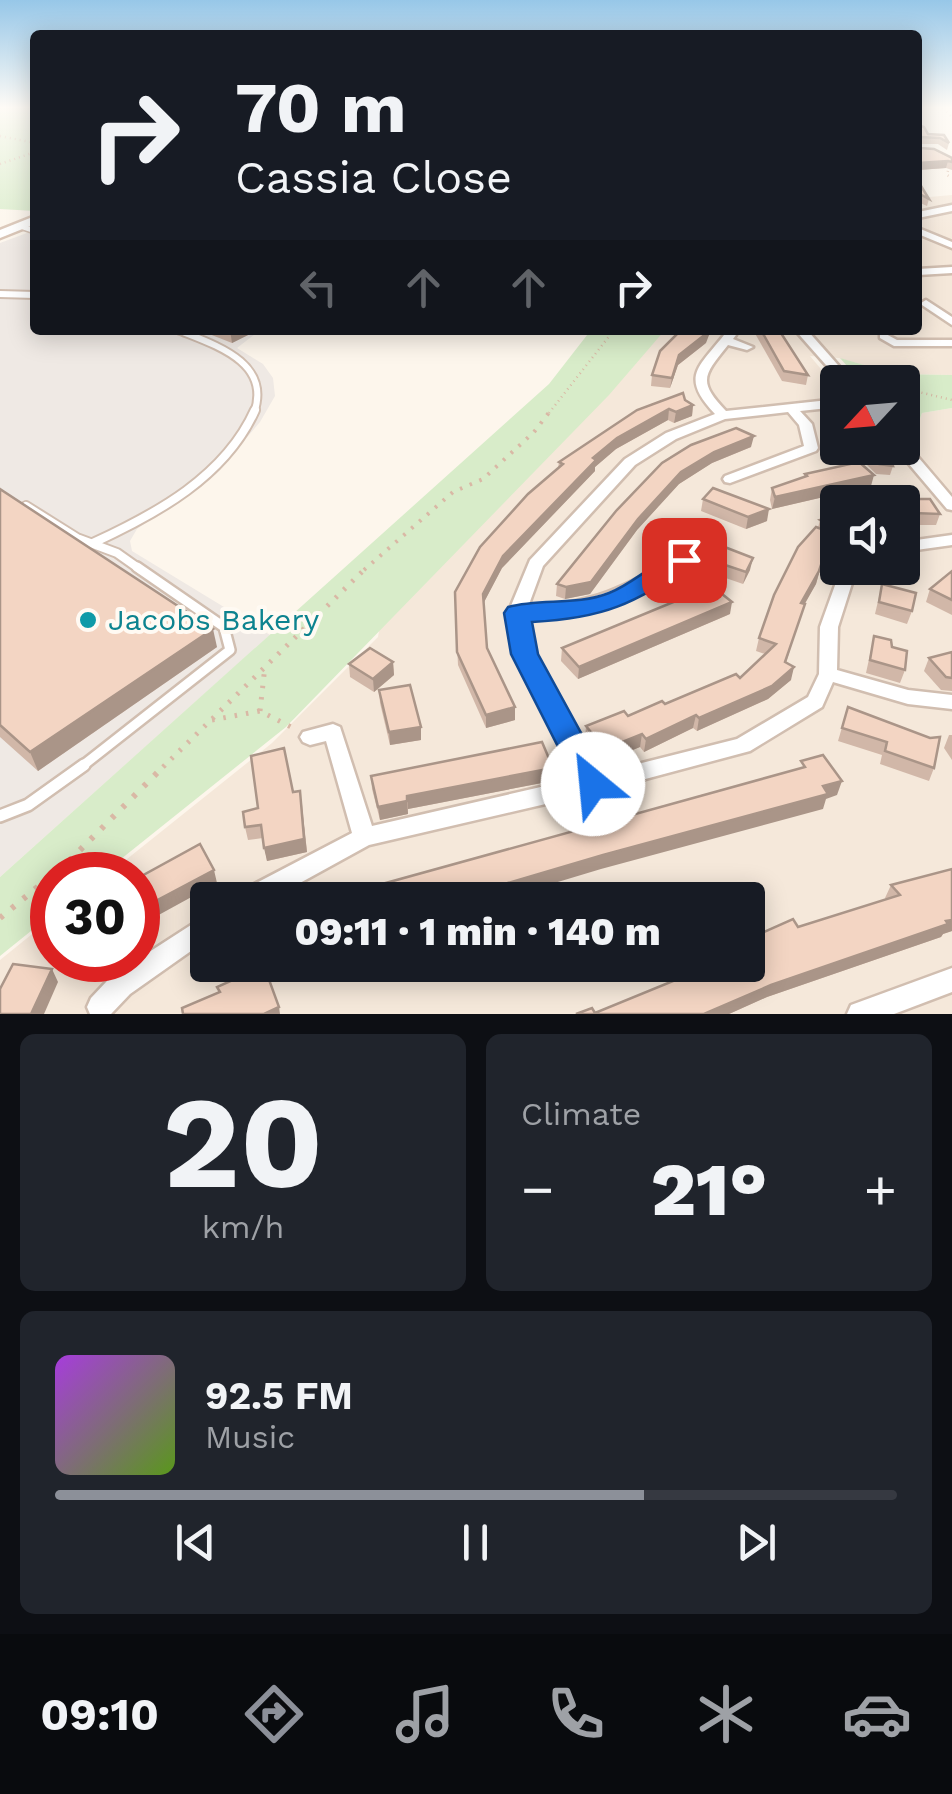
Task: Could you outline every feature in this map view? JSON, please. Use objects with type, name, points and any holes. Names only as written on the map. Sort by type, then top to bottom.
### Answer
[{"type":"main road","points":[[0,234],[30,222]]},
{"type":"street","points":[[922,214],[952,208]]},
{"type":"street","points":[[922,234],[952,245]]},
{"type":"street","points":[[922,272],[952,270]]},
{"type":"street","points":[[926,303],[952,322]]},
{"type":"street","points":[[723,415],[709,402],[699,382],[703,362],[727,335],[747,347]]},
{"type":"street","points":[[806,335],[833,365]]},
{"type":"street","points":[[884,336],[894,343],[952,343]]},
{"type":"street","points":[[593,784],[525,654],[517,613],[536,564],[630,462],[670,436],[723,415],[820,404]]},
{"type":"street","points":[[759,484],[738,476],[811,448],[805,424],[791,408]]},
{"type":"street","points":[[917,465],[952,506]]},
{"type":"street","points":[[920,544],[952,540]]},
{"type":"street","points":[[517,613],[574,611],[618,600],[684,560]]},
{"type":"street","points":[[280,882],[364,836],[593,784],[742,745],[815,702],[828,674],[829,626],[843,585]]},
{"type":"street","points":[[828,674],[908,697],[952,702]]},
{"type":"street","points":[[310,737],[333,732],[364,836]]},
{"type":"street","points":[[100,1006],[122,985],[190,938]]},
{"type":"street","points":[[860,1014],[952,980]]},
{"type":"lane","points":[[20,226],[30,229]]},
{"type":"lane","points":[[0,294],[30,296]]},
{"type":"lane","points":[[91,544],[189,490],[227,454],[256,408],[260,393],[248,367],[234,355],[189,335]]},
{"type":"lane","points":[[0,816],[49,792],[230,650],[224,626],[117,554],[91,544],[26,506]]},
{"type":"path","points":[[0,164],[25,155]]},
{"type":"path","points":[[946,164],[947,175],[952,178]]},
{"type":"path","points":[[0,918],[69,862],[333,597],[453,492],[482,479],[534,432],[610,335]]},
{"type":"path","points":[[920,392],[952,400]]},
{"type":"path","points":[[260,710],[265,666]]},
{"type":"path","points":[[210,721],[260,710],[310,737]]},
{"type":"shaded area","points":[[952,195],[952,375],[920,374],[920,365],[864,365],[810,356],[820,368],[820,465],[920,465],[922,413],[952,408],[952,1014],[0,1014],[0,960],[30,936],[30,982],[160,982],[160,852],[136,852],[272,743],[378,637],[382,614],[653,335],[922,335],[922,198]]},
{"type":"shaded area","points":[[30,232],[30,335],[254,335],[237,348],[263,364],[273,378],[275,396],[260,422],[216,474],[137,529],[130,541],[132,551],[270,635],[0,877],[0,243]]},
{"type":"green space","points":[[0,155],[30,155],[30,211],[0,209]]},
{"type":"green space","points":[[587,335],[661,335],[609,395],[286,727],[130,852],[30,852],[30,932],[0,956],[0,877],[549,384]]},
{"type":"green space","points":[[840,358],[864,365],[846,365]]},
{"type":"green space","points":[[920,374],[952,375],[952,408],[922,413],[920,419]]},
{"type":"building","points":[[922,155],[947,155],[952,158],[952,162],[922,163]]},
{"type":"building","points":[[676,335],[704,335],[679,355],[672,378],[652,375],[660,351]]},
{"type":"building","points":[[764,335],[782,335],[808,375],[784,371]]},
{"type":"building","points":[[683,393],[693,405],[676,412],[669,409],[617,438],[593,458],[596,460],[503,556],[483,594],[487,648],[515,707],[486,715],[457,652],[455,592],[480,547],[528,494],[563,464],[559,462],[637,410]]},
{"type":"building","points":[[736,428],[754,436],[714,452],[681,472],[638,519],[591,582],[566,587],[557,584],[616,511],[662,463],[691,445]]},
{"type":"building","points":[[862,465],[874,475],[775,497],[772,488],[805,474]]},
{"type":"building","points":[[713,488],[769,509],[748,517],[703,499]]},
{"type":"building","name":"Jacobs Bakery","points":[[0,489],[213,629],[30,752],[0,725]]},
{"type":"building","points":[[920,499],[930,499],[940,514],[920,513]]},
{"type":"building","points":[[816,527],[820,528],[820,568],[801,603],[805,604],[785,662],[794,667],[772,686],[699,718],[696,715],[646,739],[642,734],[605,749],[586,726],[624,711],[628,716],[662,701],[665,704],[736,674],[740,678],[776,644],[759,638],[774,595],[798,547]]},
{"type":"building","points":[[681,529],[710,540],[701,552],[688,540],[671,542]]},
{"type":"building","points":[[722,546],[753,558],[746,572],[716,562]]},
{"type":"building","points":[[952,571],[952,600],[930,589]]},
{"type":"building","points":[[882,585],[916,593],[912,611],[879,602]]},
{"type":"building","points":[[712,586],[732,602],[579,667],[562,648]]},
{"type":"building","points":[[874,636],[891,640],[892,647],[907,651],[905,670],[870,660]]},
{"type":"building","points":[[370,648],[393,662],[373,679],[349,664]]},
{"type":"building","points":[[952,652],[952,678],[946,677],[929,658]]},
{"type":"building","points":[[410,685],[421,727],[389,732],[379,690]]},
{"type":"building","points":[[848,707],[930,738],[940,737],[934,768],[885,751],[887,742],[842,728]]},
{"type":"building","points":[[542,742],[553,768],[407,796],[407,801],[378,807],[371,776]]},
{"type":"building","points":[[284,748],[293,792],[300,791],[304,839],[264,848],[261,825],[245,827],[243,812],[258,808],[251,756]]},
{"type":"building","points":[[823,755],[842,781],[823,786],[828,794],[511,882],[389,882],[805,767],[801,761]]},
{"type":"building","points":[[200,844],[214,870],[160,899],[160,866]]},
{"type":"building","points":[[952,869],[952,920],[771,985],[704,1014],[576,1014],[592,1008],[595,1013],[671,982],[765,982],[765,931],[793,919],[798,927],[900,895],[891,885]]},
{"type":"building","points":[[13,964],[30,966],[30,982],[46,982],[31,1014],[0,1014],[0,989]]},
{"type":"building","points":[[228,982],[270,982],[279,1007],[264,1014],[183,1014],[182,1008],[220,992],[217,987]]},
{"type":"place","name":"Jacobs Bakery","points":[[88,620]]},
{"type":"route","points":[[593,784],[525,654],[517,613],[574,611],[618,600],[684,560]]}]
